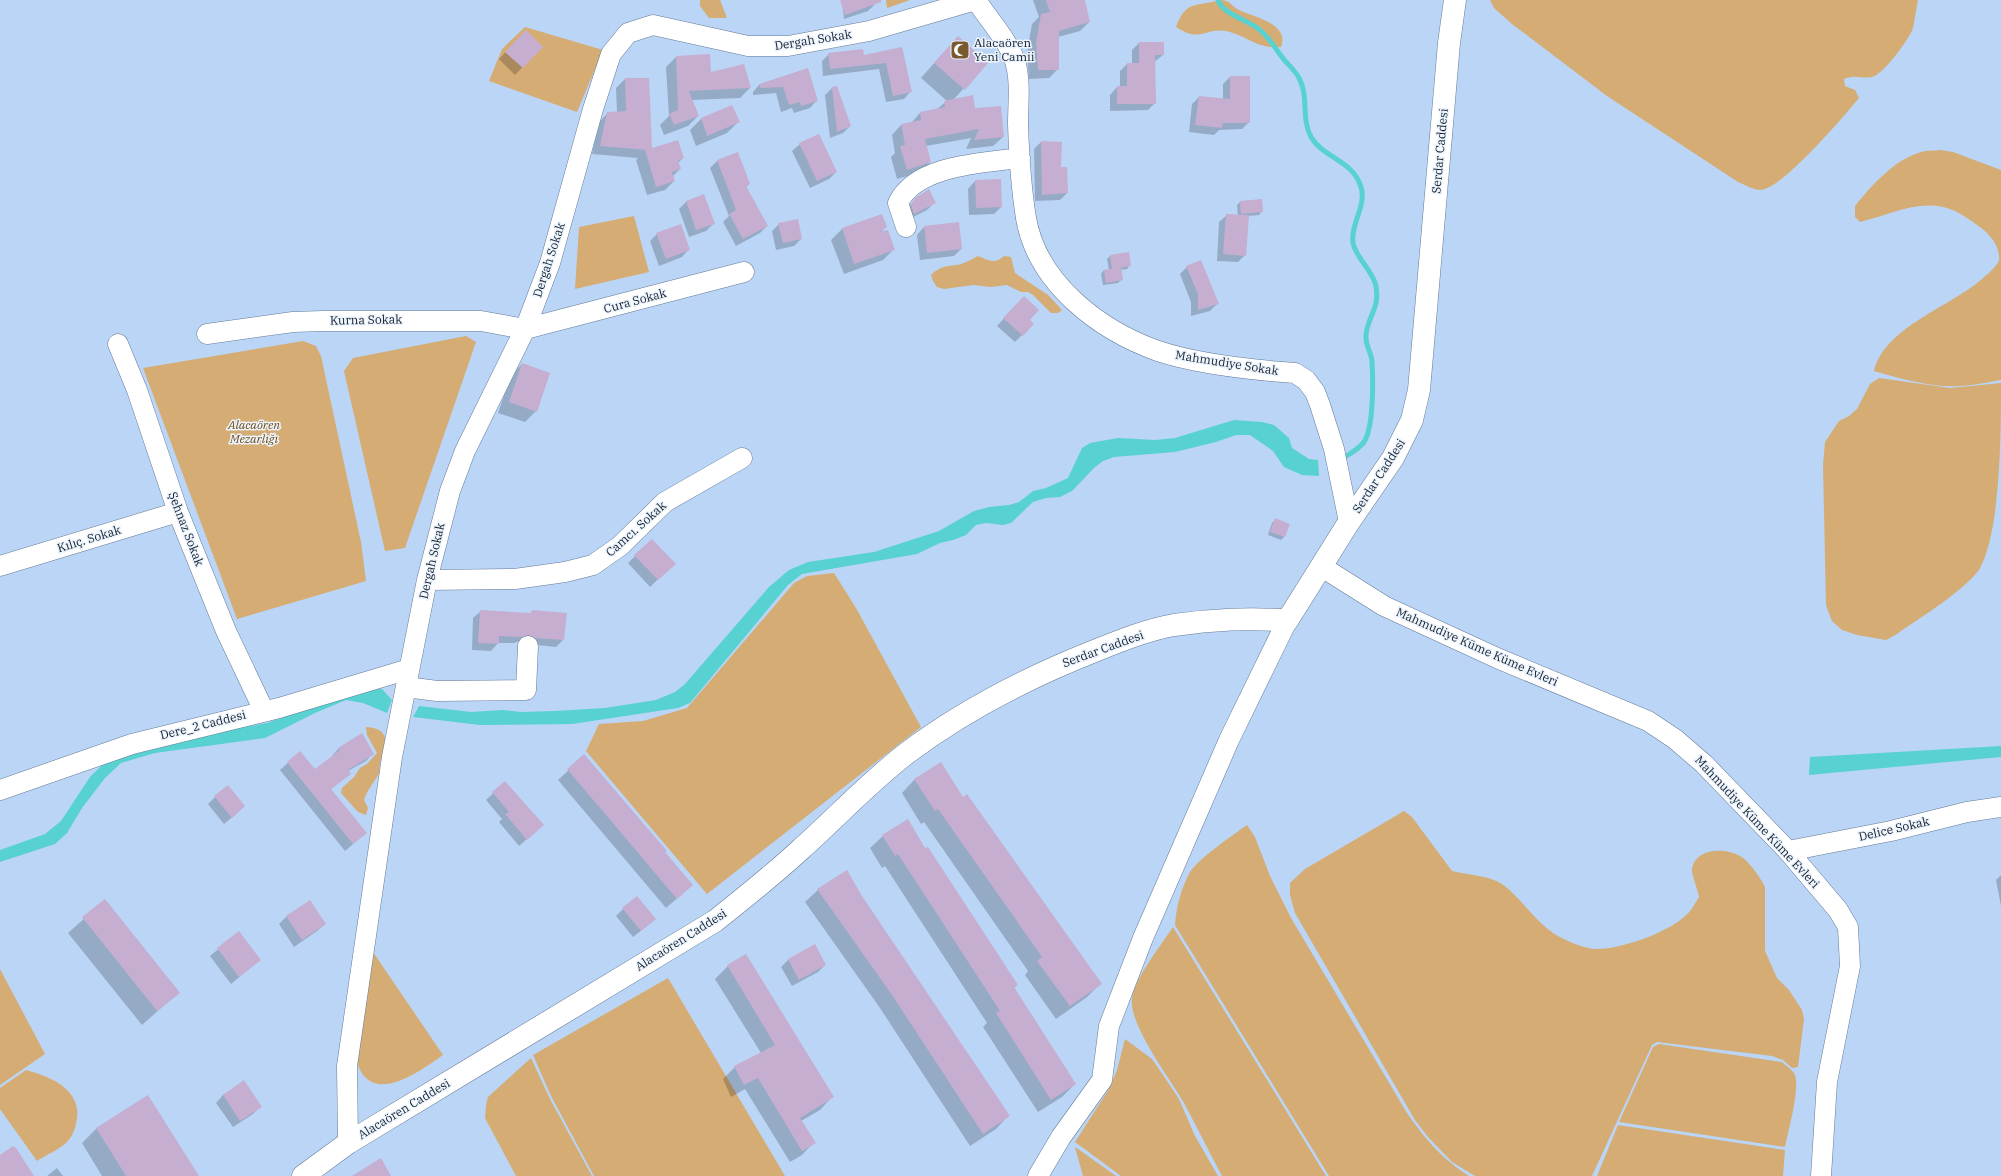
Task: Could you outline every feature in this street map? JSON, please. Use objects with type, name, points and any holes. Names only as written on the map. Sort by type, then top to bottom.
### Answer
[{"type":"street","name":"Mahmudiye Sokak","points":[[976,0],[1000,35],[1015,61],[1018,75],[1020,158],[1026,217],[1030,235],[1051,274],[1069,296],[1090,314],[1118,332],[1158,351],[1188,359],[1295,373],[1306,380],[1315,392],[1320,404],[1334,449],[1349,522]]},
{"type":"street","name":"Dergah Sokak","points":[[380,833],[397,728],[426,580],[450,492],[465,451],[525,329],[550,263],[601,83],[611,54],[628,33],[653,25],[748,46],[788,46],[869,31],[976,0]]},
{"type":"street","name":"Serdar Caddesi","points":[[987,702],[1064,663],[1133,636],[1174,626],[1243,619],[1287,621],[1349,522],[1394,458],[1412,420],[1417,398],[1449,43],[1455,0]]},
{"type":"street","points":[[906,227],[898,203],[903,193],[927,176],[958,166],[1020,158]]},
{"type":"street","name":"Cura Sokak","points":[[525,329],[744,272]]},
{"type":"street","name":"Kurna Sokak","points":[[207,334],[293,322],[323,321],[481,321],[525,329]]},
{"type":"street","name":"Şehnaz Sokak","points":[[118,344],[137,390],[178,512],[226,631],[264,711]]},
{"type":"street","name":"Camcı. Sokak","points":[[426,580],[515,579],[565,572],[593,565],[620,546],[665,502],[742,458]]},
{"type":"street","name":"Kılıç. Sokak","points":[[0,566],[178,512]]},
{"type":"street","name":"Mahmudiye Küme Küme Evleri","points":[[1322,567],[1384,606],[1497,658],[1648,721],[1675,739],[1704,764],[1788,851],[1838,910],[1848,927],[1850,966],[1827,1082],[1821,1176]]},
{"type":"street","points":[[1038,1176],[1061,1137],[1102,1080],[1109,1026],[1143,938],[1229,740],[1287,621]]},
{"type":"street","points":[[406,683],[454,692],[526,690],[528,646]]},
{"type":"street","name":"Dere_2 Caddesi","points":[[0,790],[132,744],[264,711],[406,683]]},
{"type":"street","name":"Alacaören Caddesi","points":[[302,1176],[348,1143],[715,921],[770,877],[875,779],[907,753],[942,728],[987,702]]},
{"type":"street","name":"Delice Sokak","points":[[1788,851],[1892,831],[1967,812],[2001,807]]},
{"type":"street","name":"Alacaören Caddesi","points":[[348,1143],[347,1066],[365,951],[380,833]]},
{"type":"green space","points":[[700,0],[720,0],[727,18],[709,18],[700,6]]},
{"type":"green space","points":[[886,0],[910,0],[887,8]]},
{"type":"green space","points":[[1220,0],[1226,1],[1239,10],[1269,22],[1280,32],[1282,39],[1281,47],[1259,44],[1226,31],[1213,31],[1197,35],[1184,32],[1176,27],[1180,18],[1188,8],[1198,4]]},
{"type":"green space","points":[[1490,0],[1918,0],[1913,28],[1896,56],[1877,75],[1872,77],[1852,77],[1844,79],[1845,86],[1855,90],[1859,98],[1827,135],[1797,165],[1771,186],[1758,190],[1738,182],[1607,96],[1512,24],[1494,8]]},
{"type":"green space","points":[[525,27],[603,50],[577,112],[489,81],[502,49]]},
{"type":"green space","points":[[1940,150],[1953,152],[2001,170],[2001,380],[1966,386],[1939,386],[1874,371],[1880,356],[1891,342],[1920,319],[1969,289],[1989,273],[1999,261],[1999,254],[1995,243],[1987,233],[1961,214],[1944,208],[1920,206],[1908,208],[1860,222],[1855,217],[1855,206],[1884,174],[1911,156],[1921,152]]},
{"type":"green space","points":[[634,216],[649,272],[575,289],[579,227]]},
{"type":"green space","points":[[978,256],[994,261],[1004,256],[1011,257],[1015,273],[1048,295],[1062,310],[1058,313],[1051,313],[1033,295],[1028,292],[1021,292],[1007,285],[991,287],[973,285],[944,289],[937,287],[933,281],[931,275],[937,270],[946,266],[962,264]]},
{"type":"green space","points":[[466,336],[476,342],[405,548],[385,551],[344,371],[353,358]]},
{"type":"green space","name":"Alacaören Mezarlığı","points":[[303,341],[316,346],[321,356],[361,542],[366,581],[237,619],[143,368]]},
{"type":"green space","points":[[1879,378],[1950,388],[2001,383],[2000,454],[1996,507],[1992,532],[1979,570],[1962,588],[1897,634],[1886,640],[1857,635],[1842,630],[1832,621],[1826,605],[1823,465],[1825,442],[1839,421],[1849,416],[1857,409],[1870,384]]},
{"type":"green space","points":[[834,573],[856,608],[921,727],[707,894],[586,751],[599,724],[643,721],[687,708],[794,583],[807,576]]},
{"type":"green space","points":[[366,727],[375,728],[384,734],[385,744],[379,774],[365,796],[364,800],[368,808],[366,815],[358,812],[341,793],[342,788],[354,777],[360,768],[367,764],[377,753],[367,735]]},
{"type":"green space","points":[[1404,811],[1412,817],[1452,871],[1484,877],[1502,884],[1540,922],[1556,935],[1580,946],[1592,949],[1632,943],[1673,925],[1691,910],[1699,897],[1692,870],[1698,857],[1711,851],[1726,851],[1740,856],[1747,861],[1761,879],[1765,887],[1765,951],[1777,978],[1789,990],[1802,1010],[1804,1019],[1798,1067],[1792,1068],[1783,1060],[1772,1056],[1657,1042],[1652,1045],[1592,1176],[1475,1176],[1452,1162],[1428,1137],[1415,1120],[1295,913],[1290,895],[1290,883],[1305,869]]},
{"type":"green space","points":[[1247,825],[1255,837],[1270,876],[1291,918],[1407,1113],[1435,1148],[1450,1162],[1469,1176],[1329,1176],[1175,925],[1176,912],[1184,885],[1190,872],[1208,854]]},
{"type":"green space","points":[[1173,927],[1326,1176],[1222,1176],[1184,1103],[1143,1037],[1133,1009],[1132,998],[1138,981],[1143,971]]},
{"type":"green space","points":[[373,952],[443,1055],[422,1069],[397,1082],[384,1084],[373,1083],[364,1076],[357,1062]]},
{"type":"green space","points":[[0,969],[45,1054],[0,1085]]},
{"type":"green space","points":[[668,978],[785,1176],[594,1176],[551,1096],[533,1055]]},
{"type":"green space","points":[[1125,1039],[1152,1059],[1161,1072],[1179,1099],[1195,1136],[1218,1176],[1121,1176],[1075,1142],[1109,1089],[1117,1070]]},
{"type":"green space","points":[[1659,1044],[1782,1062],[1794,1073],[1796,1081],[1795,1100],[1785,1147],[1619,1122],[1653,1047]]},
{"type":"green space","points":[[531,1058],[550,1099],[592,1176],[516,1176],[485,1118],[488,1097]]},
{"type":"green space","points":[[26,1070],[44,1076],[62,1085],[74,1099],[77,1108],[76,1125],[66,1143],[37,1161],[0,1109],[0,1088]]},
{"type":"green space","points":[[1618,1125],[1785,1150],[1783,1176],[1597,1176]]},
{"type":"green space","points":[[1075,1147],[1081,1151],[1116,1176],[1083,1176]]},
{"type":"shaded area","points":[[1234,420],[1262,422],[1274,425],[1289,438],[1292,448],[1309,459],[1318,460],[1319,476],[1302,475],[1284,467],[1273,451],[1250,435],[1236,435],[1216,442],[1175,452],[1114,457],[1103,461],[1095,467],[1072,491],[1060,497],[1046,498],[1033,502],[1011,523],[1003,525],[986,523],[976,525],[966,535],[940,543],[917,554],[802,574],[788,585],[690,703],[678,708],[572,724],[480,725],[413,717],[419,706],[471,712],[503,710],[521,712],[605,708],[656,700],[675,692],[685,684],[769,587],[789,570],[808,562],[874,552],[939,531],[974,511],[1019,502],[1033,491],[1046,488],[1068,478],[1082,448],[1090,443],[1118,438],[1155,440],[1175,438]]},
{"type":"shaded area","points":[[367,687],[382,689],[392,700],[387,713],[363,703],[346,700],[315,713],[265,738],[155,753],[121,763],[105,778],[82,808],[67,833],[55,844],[0,862],[0,850],[45,834],[61,821],[90,777],[105,762],[141,746],[267,723]]},
{"type":"shaded area","points":[[2001,746],[2001,757],[1809,775],[1810,757]]},
{"type":"building","points":[[840,0],[881,0],[881,2],[845,15]]},
{"type":"building","points":[[1046,0],[1085,0],[1090,22],[1059,31],[1059,70],[1038,70],[1036,42],[1041,14],[1050,12]]},
{"type":"building","points":[[526,30],[543,47],[523,68],[505,52]]},
{"type":"building","name":"Alacaören Yeni Camii","points":[[958,36],[988,63],[965,90],[934,63]]},
{"type":"building","points":[[1139,42],[1164,42],[1164,55],[1155,55],[1156,104],[1117,104],[1117,86],[1127,86],[1127,63],[1139,63]]},
{"type":"building","points":[[902,47],[912,92],[893,96],[886,63],[830,69],[828,53],[863,49],[864,55]]},
{"type":"building","points":[[710,54],[711,72],[744,64],[751,88],[689,91],[699,116],[674,125],[669,114],[678,110],[676,56]]},
{"type":"building","points":[[808,68],[818,101],[801,106],[800,102],[789,105],[783,87],[760,88],[760,84]]},
{"type":"building","points":[[1230,76],[1250,76],[1250,123],[1223,123],[1222,128],[1195,125],[1199,96],[1230,99]]},
{"type":"building","points":[[625,78],[649,78],[652,148],[678,140],[684,158],[678,161],[681,169],[672,172],[675,181],[656,187],[645,150],[647,150],[600,146],[607,112],[626,111]]},
{"type":"building","points":[[837,86],[851,126],[837,132],[832,87]]},
{"type":"building","points":[[973,95],[975,108],[1001,106],[1004,137],[974,140],[979,129],[925,139],[931,162],[907,170],[900,146],[905,145],[901,124],[921,120],[920,112],[945,107],[944,101]]},
{"type":"building","points":[[732,105],[740,122],[707,136],[701,118]]},
{"type":"building","points":[[819,134],[837,172],[817,181],[799,143]]},
{"type":"building","points":[[1041,141],[1062,142],[1061,167],[1067,167],[1068,193],[1042,195]]},
{"type":"building","points":[[738,152],[750,184],[746,186],[768,226],[743,239],[729,214],[736,210],[717,160]]},
{"type":"building","points":[[1001,179],[1002,207],[976,208],[975,180]]},
{"type":"building","points":[[929,189],[936,203],[914,214],[911,205],[915,198]]},
{"type":"building","points":[[704,194],[715,224],[696,230],[686,201]]},
{"type":"building","points":[[1262,199],[1263,212],[1241,214],[1240,201]]},
{"type":"building","points":[[882,214],[887,227],[879,232],[888,230],[895,250],[854,264],[842,228]]},
{"type":"building","points":[[1226,214],[1249,215],[1246,256],[1223,254]]},
{"type":"building","points":[[798,219],[802,239],[783,243],[778,223]]},
{"type":"building","points":[[959,222],[962,249],[927,253],[924,226]]},
{"type":"building","points":[[681,224],[690,250],[666,259],[656,233]]},
{"type":"building","points":[[1129,252],[1131,266],[1112,269],[1110,255]]},
{"type":"building","points":[[1201,260],[1219,304],[1198,310],[1198,294],[1186,266]]},
{"type":"building","points":[[1121,267],[1123,280],[1106,283],[1104,270]]},
{"type":"building","points":[[1024,296],[1039,310],[1030,320],[1034,324],[1023,336],[1003,318]]},
{"type":"building","points":[[522,363],[550,373],[537,412],[509,402]]},
{"type":"building","points":[[1275,518],[1290,524],[1285,537],[1270,532]]},
{"type":"building","points":[[652,539],[676,564],[658,580],[634,555]]},
{"type":"building","points":[[480,610],[531,613],[532,610],[567,613],[564,640],[535,638],[528,635],[522,637],[499,636],[499,644],[478,643]]},
{"type":"building","points":[[362,733],[374,754],[348,770],[351,774],[331,789],[367,833],[353,844],[287,762],[300,751],[315,769],[340,750],[338,748]]},
{"type":"building","points":[[584,754],[667,851],[665,852],[693,885],[677,899],[567,769]]},
{"type":"building","points":[[941,762],[963,797],[967,794],[1102,984],[1070,1006],[1037,961],[1042,957],[938,809],[935,811],[914,779]]},
{"type":"building","points":[[505,781],[544,825],[527,840],[505,814],[509,812],[492,792]]},
{"type":"building","points":[[228,785],[245,806],[232,818],[214,796]]},
{"type":"building","points":[[908,819],[925,848],[928,847],[1018,985],[1014,987],[1076,1084],[1051,1100],[996,1013],[1000,1011],[898,854],[895,856],[882,835]]},
{"type":"building","points":[[847,870],[862,896],[1010,1116],[983,1134],[892,995],[817,889]]},
{"type":"building","points":[[637,896],[656,919],[641,931],[622,908]]},
{"type":"building","points":[[105,899],[180,993],[157,1011],[82,917]]},
{"type":"building","points":[[310,900],[326,924],[302,940],[286,916]]},
{"type":"building","points":[[239,931],[261,960],[239,977],[217,948]]},
{"type":"building","points":[[815,944],[826,965],[799,980],[788,959]]},
{"type":"building","points":[[746,954],[834,1097],[800,1118],[816,1143],[802,1151],[758,1078],[744,1085],[734,1066],[775,1045],[727,965]]},
{"type":"building","points":[[244,1080],[262,1107],[240,1121],[223,1095]]},
{"type":"building","points":[[148,1095],[199,1176],[126,1176],[96,1128]]},
{"type":"building","points":[[13,1146],[16,1148],[34,1176],[0,1176],[0,1155]]},
{"type":"building","points":[[381,1158],[391,1176],[352,1176]]},
{"type":"waterway","points":[[1218,0],[1224,9],[1256,27],[1264,34],[1295,72],[1304,92],[1306,123],[1311,137],[1323,150],[1352,171],[1361,187],[1362,201],[1354,229],[1353,243],[1357,254],[1372,275],[1377,294],[1366,335],[1366,342],[1372,361],[1372,403],[1370,426],[1364,442],[1345,457]]},
{"type":"place","name":"Alacaören Yeni Camii","points":[[960,50]]}]
